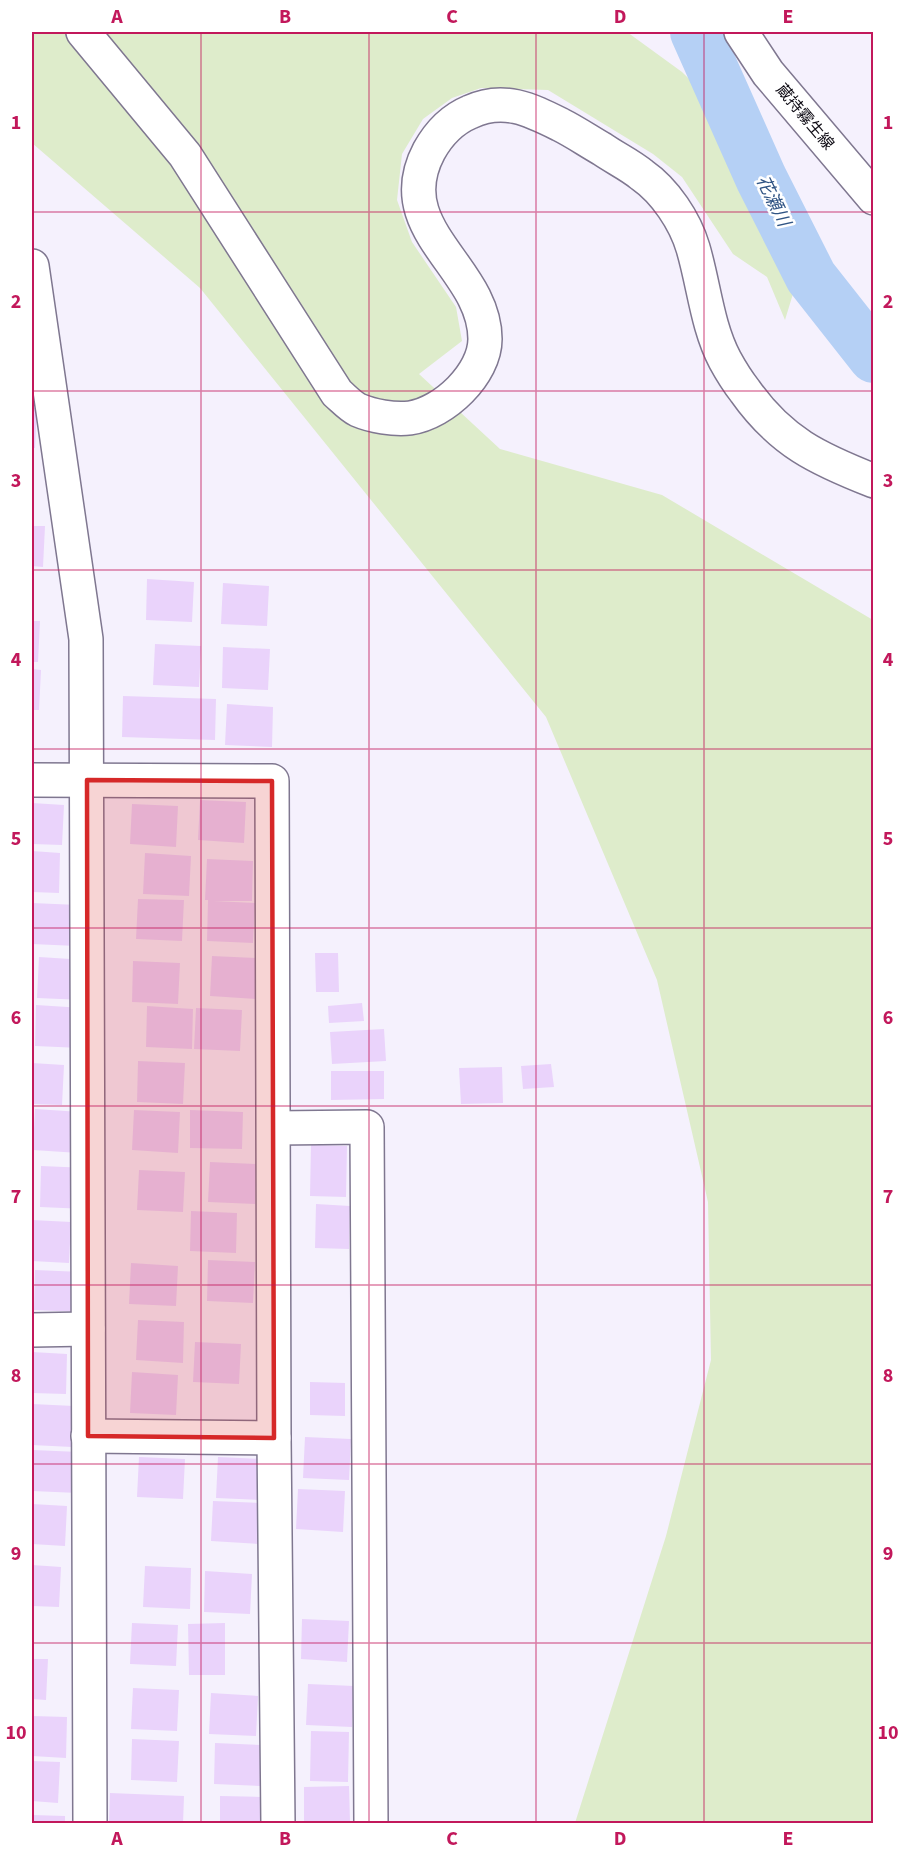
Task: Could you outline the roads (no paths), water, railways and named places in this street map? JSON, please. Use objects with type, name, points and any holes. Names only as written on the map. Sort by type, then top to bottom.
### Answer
[{"type":"street","points":[[82,32],[185,155],[337,393],[356,409],[382,417],[411,418],[434,409],[459,392],[473,375],[483,354],[485,340],[483,319],[478,303],[436,243],[424,219],[418,194],[423,163],[438,134],[451,123],[472,111],[497,105],[525,107],[567,128],[644,175],[662,193],[681,220],[693,246],[710,319],[724,359],[746,393],[770,422],[800,447],[832,464],[873,481]]},
{"type":"street","name":"蔵持霧生線","points":[[741,32],[768,73],[873,198]]},
{"type":"street","points":[[32,266],[86,639],[90,1824]]},
{"type":"street","points":[[32,780],[272,781],[278,1824]]},
{"type":"street","points":[[274,1128],[367,1127],[371,1824]]},
{"type":"street","points":[[32,1329],[88,1329]]},
{"type":"street","points":[[88,1436],[274,1438]]},
{"type":"waterway","name":"花瀬川","points":[[696,32],[761,178],[811,277],[874,357]]}]
